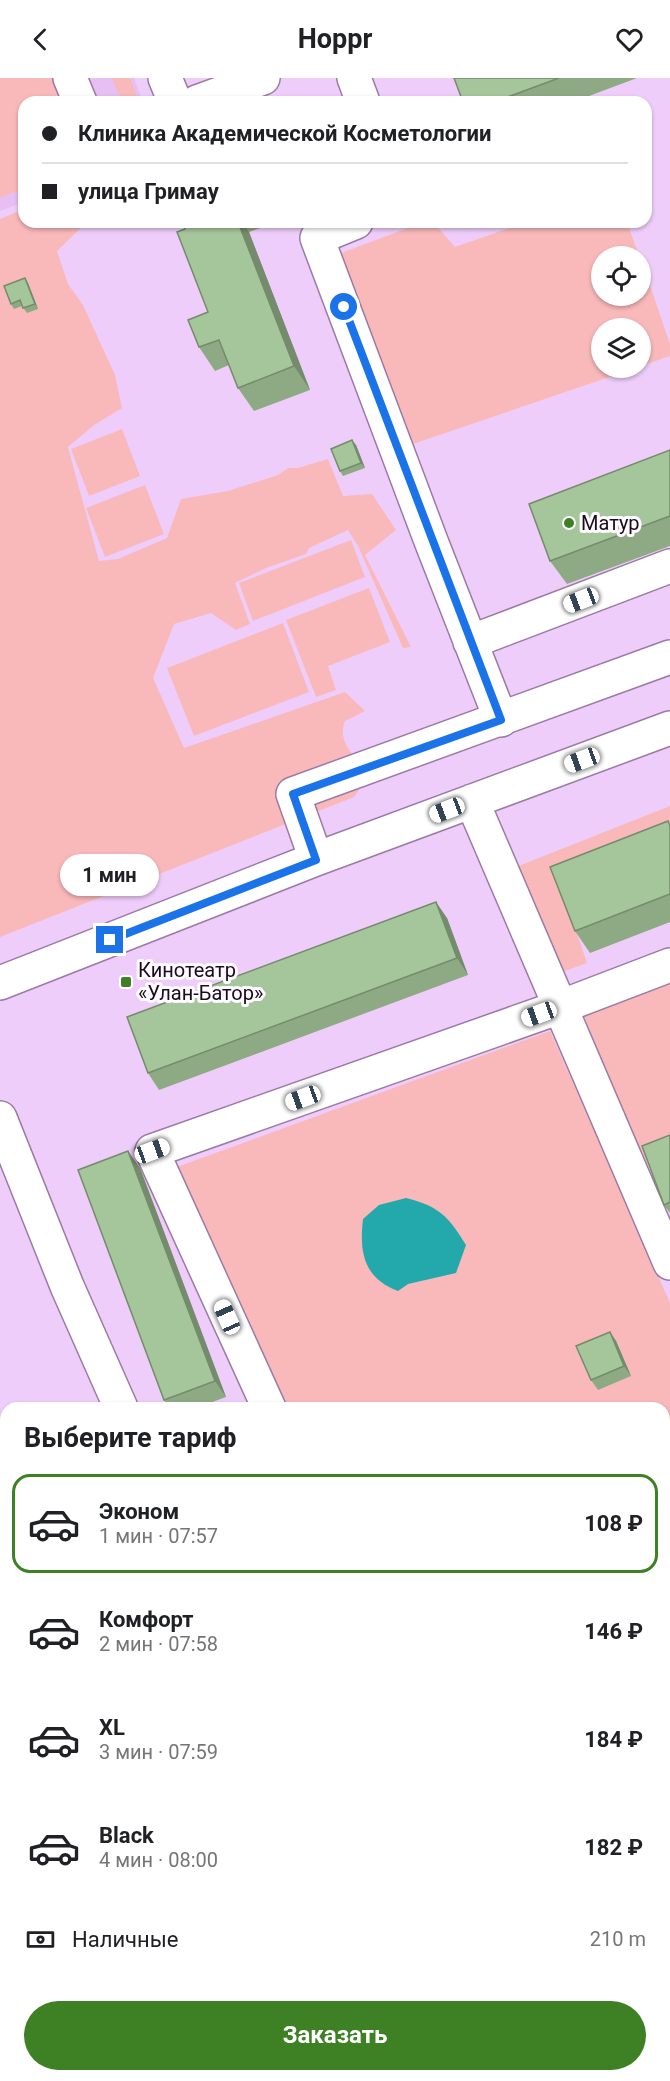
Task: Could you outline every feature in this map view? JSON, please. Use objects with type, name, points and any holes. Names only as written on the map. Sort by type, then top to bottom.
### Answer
[{"type":"street","points":[[70,78],[78,96]]},
{"type":"street","points":[[165,78],[172,96]]},
{"type":"street","points":[[354,78],[361,96]]},
{"type":"street","points":[[211,96],[250,80]]},
{"type":"street","points":[[340,228],[317,237],[501,720]]},
{"type":"street","points":[[470,642],[670,566]]},
{"type":"street","points":[[316,860],[293,794],[670,657]]},
{"type":"street","points":[[0,983],[316,860],[670,728]]},
{"type":"street","points":[[472,801],[670,1263]]},
{"type":"street","points":[[266,1402],[152,1151],[560,1007],[670,965]]},
{"type":"street","points":[[0,1118],[67,1286],[117,1402]]},
{"type":"shaded area","points":[[0,78],[134,78],[141,96],[18,96],[18,204],[0,211]]},
{"type":"shaded area","points":[[0,78],[62,78],[70,96],[18,96],[18,190],[0,198]]},
{"type":"shaded area","points":[[112,78],[130,78],[137,96],[121,96]]},
{"type":"shaded area","points":[[18,212],[18,228],[81,228],[57,251],[68,284],[83,305],[115,375],[122,408],[94,425],[68,447],[99,561],[118,559],[167,538],[181,499],[228,491],[278,475],[288,468],[298,468],[328,459],[343,496],[372,494],[396,530],[365,555],[411,647],[403,648],[358,546],[348,530],[309,548],[306,554],[266,568],[235,583],[250,624],[236,630],[211,613],[174,624],[153,678],[184,748],[345,692],[365,711],[345,721],[343,736],[349,750],[370,774],[354,797],[0,937],[0,219]]},
{"type":"shaded area","points":[[408,228],[438,228],[455,247],[509,228],[629,228],[635,246],[591,246],[591,306],[651,306],[651,288],[670,344],[670,356],[651,363],[651,318],[591,318],[591,378],[607,378],[407,446],[333,256]]},
{"type":"shaded area","points":[[122,429],[140,476],[89,496],[71,449]]},
{"type":"shaded area","points":[[145,485],[164,534],[105,557],[86,508]]},
{"type":"shaded area","points":[[351,540],[365,577],[253,621],[239,583]]},
{"type":"shaded area","points":[[369,588],[390,642],[328,666],[336,690],[316,697],[286,620]]},
{"type":"shaded area","points":[[283,623],[309,692],[194,736],[167,668]]},
{"type":"shaded area","points":[[670,806],[670,844],[561,886],[587,963],[562,972],[516,867]]},
{"type":"shaded area","points":[[670,984],[670,1156],[645,1167],[584,1016]]},
{"type":"shaded area","points":[[550,1031],[670,1303],[670,1402],[284,1402],[177,1167]]},
{"type":"shaded area","points":[[406,1198],[427,1205],[442,1214],[466,1245],[456,1273],[408,1284],[398,1291],[378,1279],[366,1263],[362,1243],[363,1219],[379,1205]]},
{"type":"building","points":[[454,78],[559,78],[510,96],[461,96]]},
{"type":"building","points":[[240,228],[294,366],[238,388],[219,340],[199,347],[188,320],[208,312],[177,232],[185,229]]},
{"type":"building","points":[[25,278],[35,304],[23,308],[20,300],[11,304],[4,286]]},
{"type":"building","points":[[352,440],[361,463],[340,471],[331,449]]},
{"type":"building","points":[[670,450],[670,516],[550,561],[529,504]]},
{"type":"building","points":[[668,821],[670,826],[670,894],[575,931],[550,867]]},
{"type":"building","points":[[436,902],[457,958],[148,1073],[127,1017]]},
{"type":"building","points":[[670,1135],[670,1202],[664,1205],[642,1146]]},
{"type":"building","points":[[128,1151],[215,1381],[164,1400],[78,1170]]},
{"type":"building","points":[[610,1332],[624,1366],[591,1380],[576,1346]]},
{"type":"place","name":"Матур","points":[[569,523]]},
{"type":"place","name":"Кинотеатр «Улан-Батор»","points":[[126,982]]},
{"type":"route","points":[[110,940],[316,860],[293,794],[501,720],[431,541],[344,307]]}]
